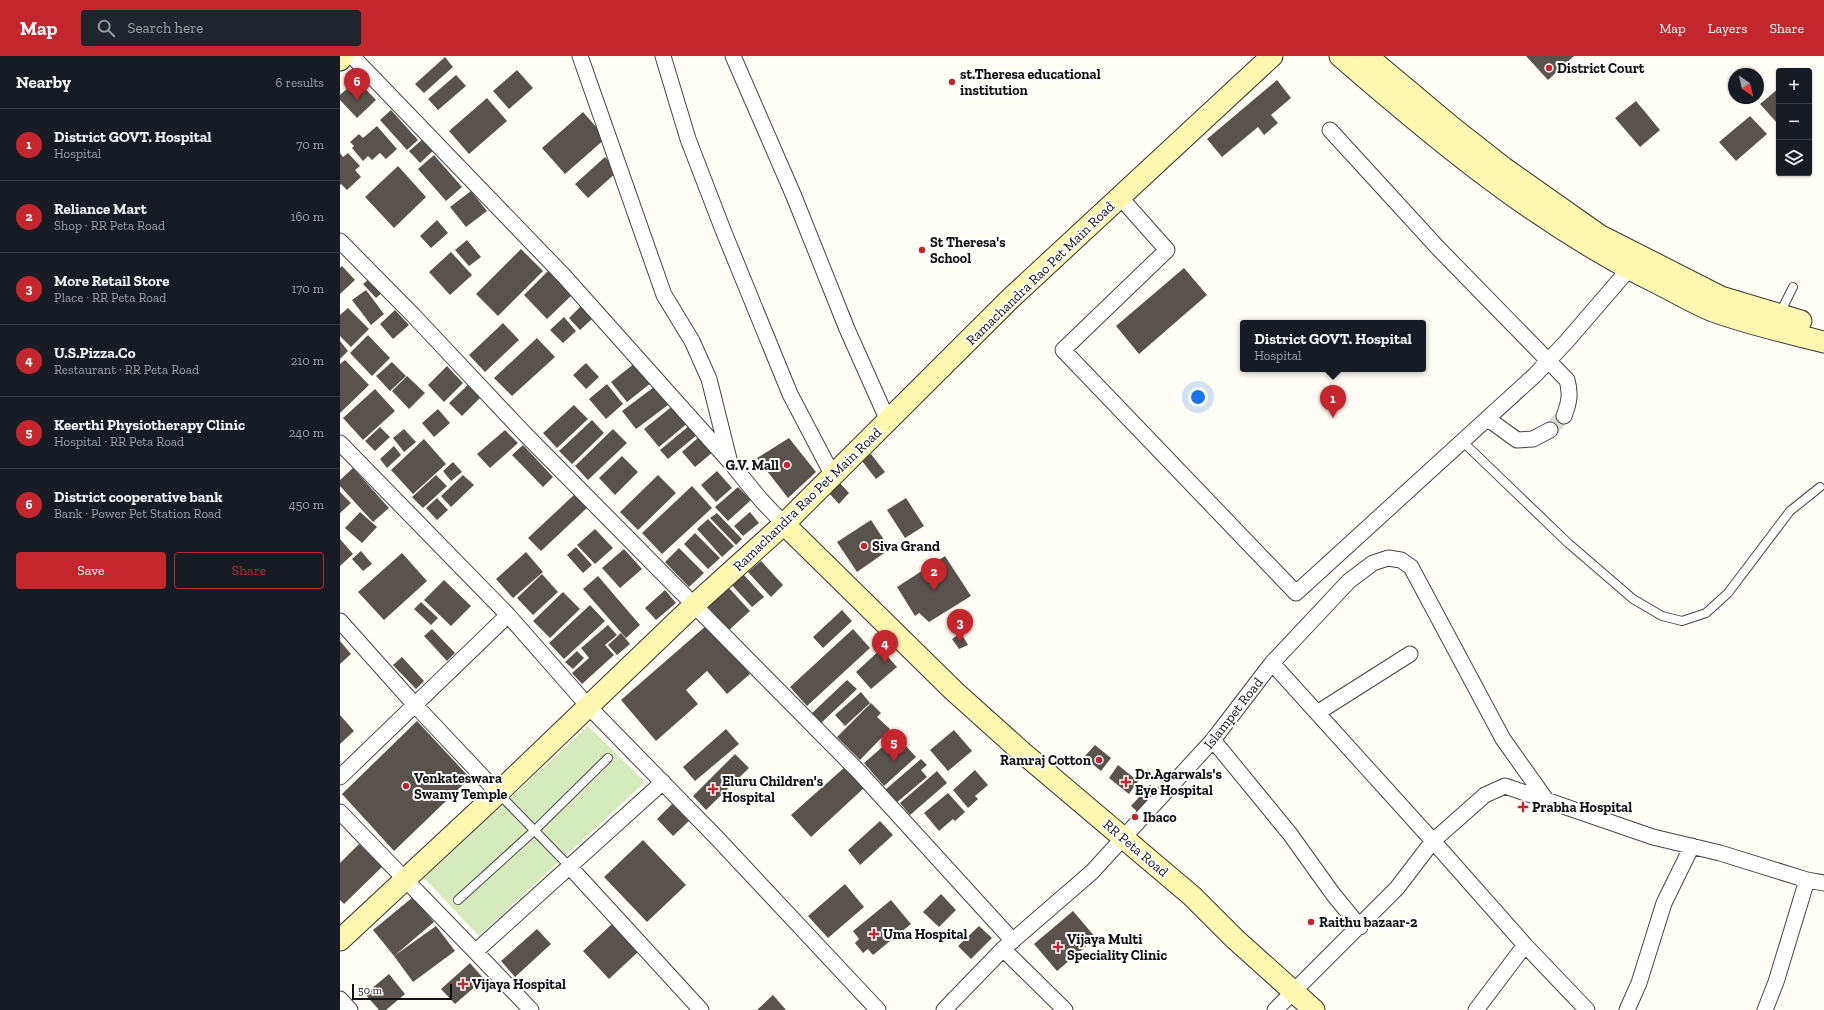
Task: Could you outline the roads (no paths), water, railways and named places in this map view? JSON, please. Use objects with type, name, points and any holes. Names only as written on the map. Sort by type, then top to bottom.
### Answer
[{"type":"street","points":[[340,60],[342,56]]},
{"type":"street","points":[[352,56],[564,276],[730,462],[761,500],[784,524]]},
{"type":"street","points":[[580,56],[664,295],[692,341],[709,379],[730,462]]},
{"type":"street","points":[[663,56],[688,139],[726,237],[790,394],[833,476]]},
{"type":"street","points":[[733,56],[793,194],[848,329],[888,421]]},
{"type":"street","name":"Ramachandra Rao Pet Main Road","points":[[340,940],[498,793],[693,606],[784,524],[1011,298],[1272,56]]},
{"type":"street","points":[[1340,56],[1444,132]]},
{"type":"street","points":[[1367,56],[1493,182],[1542,217],[1592,249],[1634,263],[1721,297],[1824,328]]},
{"type":"street","points":[[1330,130],[1439,249],[1567,380],[1570,389],[1569,402],[1564,416]]},
{"type":"street","points":[[1120,198],[1167,250],[1062,350],[1296,593],[1463,442],[1549,361],[1634,263]]},
{"type":"street","points":[[340,241],[693,606],[859,772],[1065,1010]]},
{"type":"street","points":[[1634,263],[1712,310],[1824,342]]},
{"type":"street","points":[[1488,419],[1517,440],[1533,439],[1550,430]]},
{"type":"street","points":[[340,442],[508,615],[588,706],[663,782],[878,1010]]},
{"type":"street","name":"RR Peta Road","points":[[784,524],[954,691],[1023,753],[1192,896],[1235,939],[1314,1010]]},
{"type":"street","name":"Islampet Road","points":[[944,1010],[1008,945],[1092,872],[1213,740],[1272,663],[1309,622],[1349,581],[1372,563],[1388,558],[1401,560],[1411,567],[1503,739],[1547,801]]},
{"type":"street","points":[[340,777],[508,615]]},
{"type":"street","points":[[340,621],[415,705],[498,793]]},
{"type":"street","points":[[1317,713],[1410,654]]},
{"type":"street","points":[[1272,663],[1525,945],[1587,1010]]},
{"type":"street","points":[[1213,740],[1290,834],[1333,894],[1360,927]]},
{"type":"street","points":[[476,951],[663,782]]},
{"type":"street","points":[[1275,1010],[1360,927],[1397,888],[1433,841],[1485,795],[1505,786],[1653,837],[1720,853],[1807,880],[1824,882]]},
{"type":"street","points":[[340,812],[476,951],[530,1010]]},
{"type":"street","points":[[1627,1010],[1639,984],[1664,903],[1692,846]]},
{"type":"street","points":[[569,866],[701,1010]]},
{"type":"street","points":[[1765,1010],[1776,982],[1807,880]]},
{"type":"street","points":[[1476,1010],[1525,945]]},
{"type":"street","points":[[340,999],[350,1010]]},
{"type":"lane","points":[[1779,315],[1793,287]]},
{"type":"lane","points":[[1463,442],[1568,543],[1633,599],[1662,616],[1682,621],[1706,613],[1728,593],[1790,512],[1820,488]]},
{"type":"lane","points":[[458,900],[534,831],[608,758]]},
{"type":"lane","points":[[498,793],[569,866]]},
{"type":"tunnel","points":[[1550,430],[1564,416]]},
{"type":"place","name":"District Court","points":[[1549,68]]},
{"type":"place","name":"st.Theresa educational institution","points":[[952,82]]},
{"type":"place","name":"District cooperative bank","points":[[357,101]]},
{"type":"place","name":"St Theresa's School","points":[[922,250]]},
{"type":"place","name":"District GOVT. Hospital","points":[[1333,418]]},
{"type":"place","name":"G.V. Mall","points":[[787,465]]},
{"type":"place","name":"Siva Grand","points":[[864,546]]},
{"type":"place","name":"Reliance Mart","points":[[934,591]]},
{"type":"place","name":"More Retail Store","points":[[960,642]]},
{"type":"place","name":"U.S.Pizza.Co","points":[[885,663]]},
{"type":"place","name":"Ramraj Cotton","points":[[1099,760]]},
{"type":"place","name":"Keerthi Physiotherapy Clinic","points":[[894,762]]},
{"type":"place","name":"Dr.Agarwals's Eye Hospital","points":[[1126,782]]},
{"type":"place","name":"Venkateswara Swamy Temple","points":[[406,786]]},
{"type":"place","name":"Eluru Children's Hospital","points":[[713,789]]},
{"type":"place","name":"Prabha Hospital","points":[[1523,807]]},
{"type":"place","name":"Ibaco","points":[[1135,817]]},
{"type":"place","name":"Raithu bazaar-2","points":[[1311,922]]},
{"type":"place","name":"Uma Hospital","points":[[874,934]]},
{"type":"place","name":"Vijaya Multi Speciality Clinic","points":[[1058,947]]},
{"type":"place","name":"Vijaya Hospital","points":[[463,984]]}]
